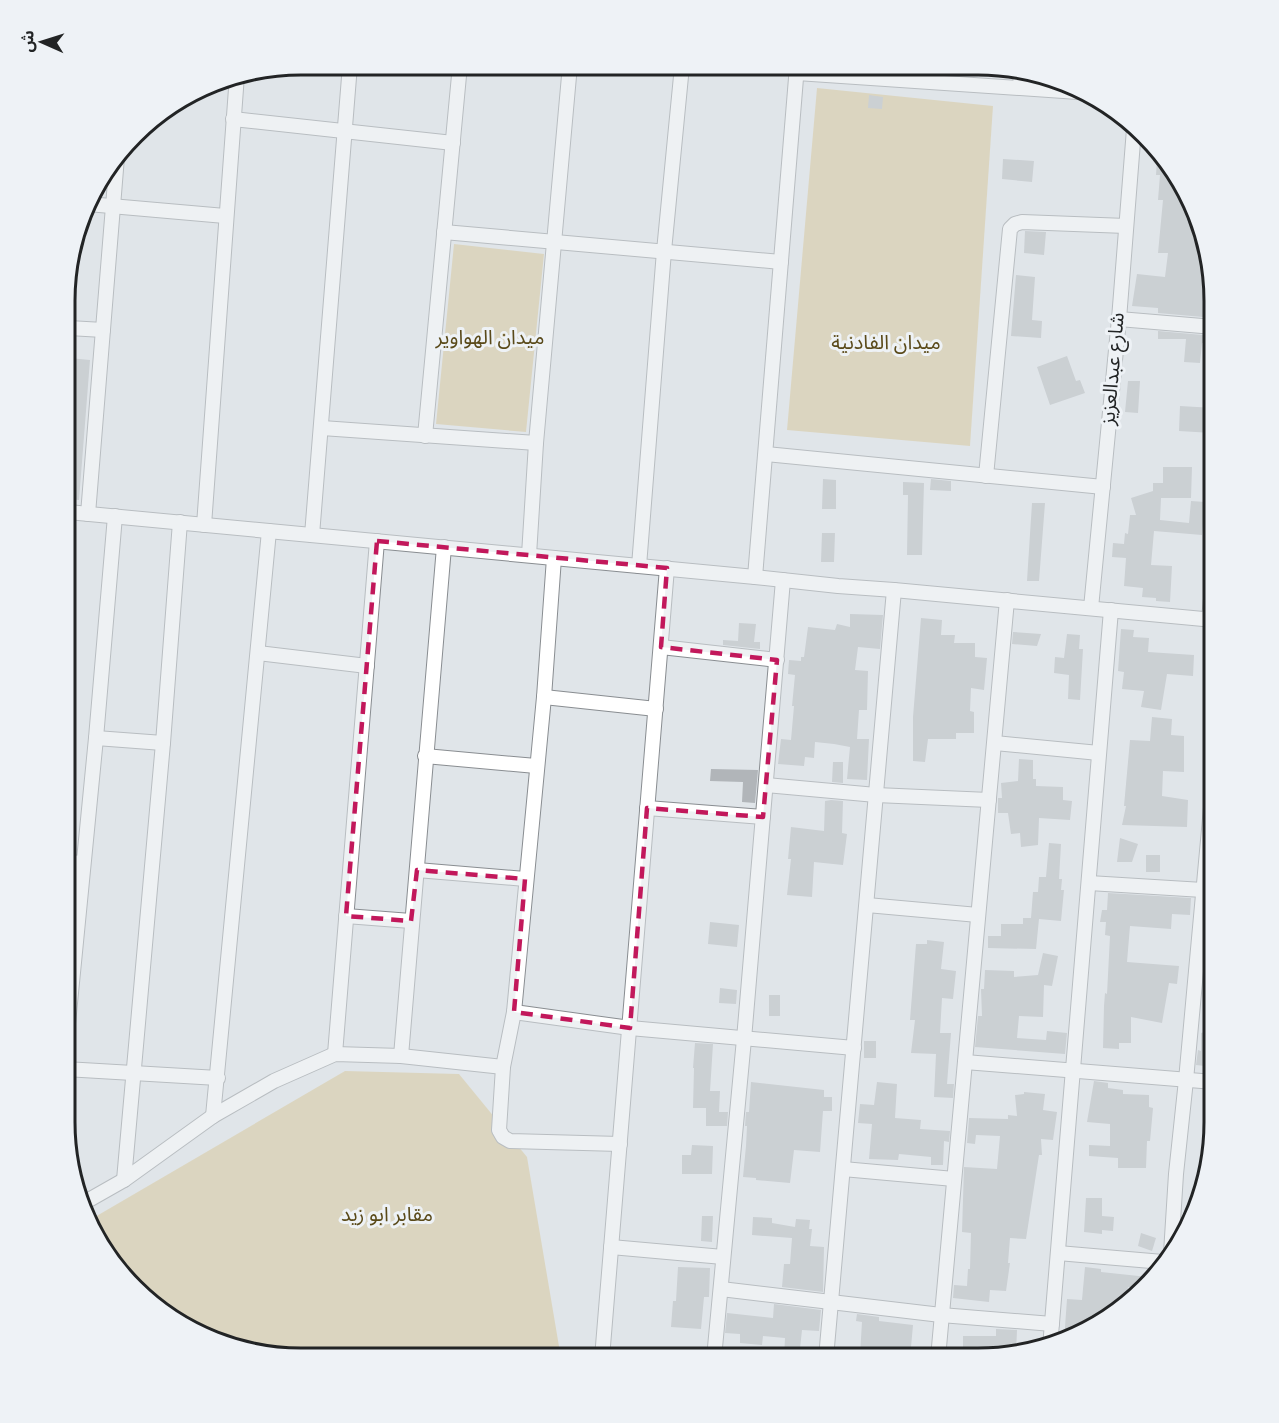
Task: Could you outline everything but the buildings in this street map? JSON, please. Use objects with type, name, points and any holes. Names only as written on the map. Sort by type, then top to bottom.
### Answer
[{"type":"street","points":[[312,535],[349,75]]},
{"type":"street","points":[[425,436],[459,75]]},
{"type":"street","points":[[530,555],[536,444],[569,75]]},
{"type":"street","points":[[639,566],[664,251],[681,75]]},
{"type":"street","points":[[755,577],[797,75]]},
{"type":"street","points":[[849,75],[1061,91]]},
{"type":"street","points":[[911,75],[911,81]]},
{"type":"street","points":[[1020,87],[1021,79]]},
{"type":"street","points":[[204,525],[236,85]]},
{"type":"street","points":[[233,119],[453,143]]},
{"type":"street","name":"شارع عبدالعزيز","points":[[1091,608],[1119,319],[1133,137]]},
{"type":"street","points":[[88,514],[116,171]]},
{"type":"street","points":[[96,205],[225,216]]},
{"type":"street","points":[[986,476],[1010,229],[1022,222],[1126,226]]},
{"type":"street","points":[[444,232],[781,262]]},
{"type":"street","points":[[1119,319],[1204,326]]},
{"type":"street","points":[[75,328],[103,330]]},
{"type":"street","points":[[322,428],[536,444]]},
{"type":"street","points":[[766,454],[1103,487]]},
{"type":"street","points":[[75,513],[1204,619]]},
{"type":"street","points":[[75,948],[116,516]]},
{"type":"street","points":[[124,1180],[163,743],[180,522]]},
{"type":"street","points":[[213,1116],[269,531]]},
{"type":"street","points":[[335,1054],[377,541]]},
{"type":"street","points":[[401,1056],[444,547]]},
{"type":"street","points":[[554,558],[544,697],[514,1012],[503,1067],[499,1130],[503,1137],[510,1141],[620,1144]]},
{"type":"street","points":[[603,1348],[667,568]]},
{"type":"street","points":[[715,1348],[783,580]]},
{"type":"street","points":[[827,1348],[894,590]]},
{"type":"street","points":[[939,1348],[1007,600]]},
{"type":"street","points":[[1051,1336],[1111,610]]},
{"type":"street","points":[[661,647],[777,660]]},
{"type":"street","points":[[258,653],[367,666]]},
{"type":"street","points":[[544,697],[656,709]]},
{"type":"street","points":[[96,738],[163,743]]},
{"type":"street","points":[[995,743],[1100,753]]},
{"type":"street","points":[[425,756],[536,766]]},
{"type":"street","points":[[766,785],[876,795],[989,800]]},
{"type":"street","points":[[647,808],[763,817]]},
{"type":"street","points":[[75,863],[83,863]]},
{"type":"street","points":[[417,870],[525,879]]},
{"type":"street","points":[[1172,1238],[1204,883]]},
{"type":"street","points":[[1089,884],[1203,890]]},
{"type":"street","points":[[867,906],[978,915]]},
{"type":"street","points":[[346,916],[411,921]]},
{"type":"street","points":[[514,1012],[630,1028],[854,1048]]},
{"type":"street","points":[[89,1200],[124,1180],[213,1116],[274,1081],[335,1054],[401,1056],[503,1067]]},
{"type":"street","points":[[965,1062],[1204,1081]]},
{"type":"street","points":[[75,1070],[218,1078]]},
{"type":"street","points":[[843,1169],[954,1179]]},
{"type":"street","points":[[611,1247],[723,1257]]},
{"type":"street","points":[[1058,1253],[1156,1261]]},
{"type":"street","points":[[721,1289],[941,1315],[1052,1324]]},
{"type":"highlighted area","points":[[377,541],[667,568],[661,647],[777,660],[763,817],[647,808],[630,1028],[514,1012],[525,879],[417,870],[411,921],[346,916]]},
{"type":"green space","name":"ميدان الفادنية","points":[[817,88],[993,106],[970,446],[787,430]]},
{"type":"green space","name":"ميدان الهواوير","points":[[454,244],[544,254],[526,432],[436,424]]},
{"type":"green space","name":"مقابر ابو زيد","points":[[345,1071],[459,1074],[527,1157],[559,1348],[286,1348],[242,1340],[201,1325],[175,1310],[152,1292],[113,1248],[96,1217]]}]
